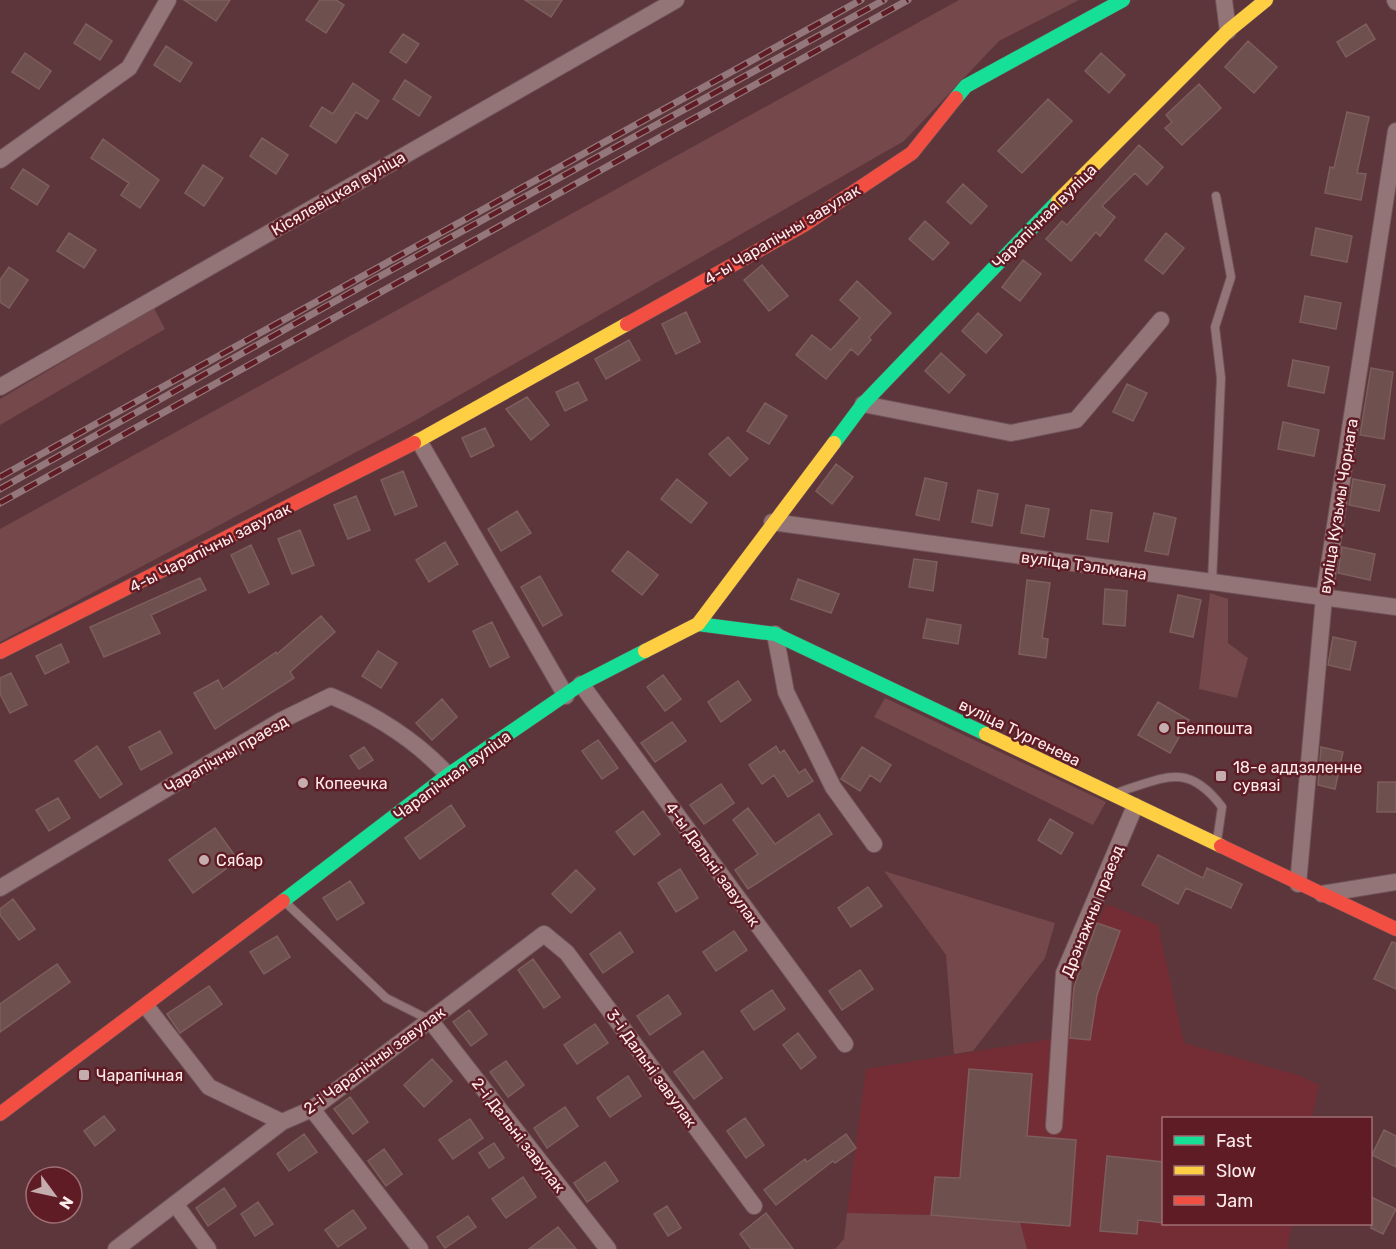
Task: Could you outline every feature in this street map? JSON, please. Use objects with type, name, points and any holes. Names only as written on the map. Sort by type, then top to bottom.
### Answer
[{"type":"street","points":[[0,160],[129,68],[168,0]]},
{"type":"street","name":"Кісялевіцкая вуліца","points":[[0,387],[676,0]]},
{"type":"street","name":"4-ы Чарапічны завулак","points":[[0,652],[419,441],[804,225],[912,153],[966,86],[1122,0]]},
{"type":"street","points":[[1224,0],[1228,31]]},
{"type":"street","name":"Чарапічная вуліца","points":[[0,1114],[146,1006],[448,775],[581,684],[698,624],[772,522],[863,404],[1013,246],[1228,31],[1266,0]]},
{"type":"street","name":"вуліца Кузьмы Чорнага","points":[[1298,884],[1324,597],[1396,131]]},
{"type":"street","points":[[863,404],[1011,433],[1076,420],[1161,320]]},
{"type":"street","points":[[419,441],[566,696]]},
{"type":"street","name":"вуліца Тэльмана","points":[[772,522],[1396,607]]},
{"type":"street","name":"вуліца Тургенева","points":[[698,624],[775,634],[1396,929]]},
{"type":"street","points":[[775,634],[786,692],[832,787],[874,844]]},
{"type":"street","name":"4-ы Дальні завулак","points":[[581,684],[844,1044]]},
{"type":"street","name":"Чарапічны праезд","points":[[0,888],[280,721],[331,696],[369,712],[429,754],[448,775]]},
{"type":"street","name":"Дрэнажны праезд","points":[[1054,1126],[1064,973],[1135,806]]},
{"type":"street","points":[[1321,894],[1396,882]]},
{"type":"street","name":"2-і Чарапічны завулак","points":[[116,1249],[282,1122],[312,1109],[544,934]]},
{"type":"street","name":"3-і Дальні завулак","points":[[544,934],[567,952],[754,1206]]},
{"type":"street","points":[[146,1006],[209,1087],[282,1122]]},
{"type":"street","name":"2-і Дальні завулак","points":[[430,1020],[608,1249]]},
{"type":"street","points":[[312,1109],[420,1249]]},
{"type":"street","points":[[176,1205],[208,1249]]},
{"type":"lane","points":[[1212,583],[1221,378],[1215,327],[1231,277],[1216,196]]},
{"type":"lane","points":[[1113,795],[1171,777],[1188,777],[1208,788],[1222,807],[1216,845]]},
{"type":"lane","points":[[284,901],[386,998],[430,1020]]},
{"type":"shaded area","points":[[959,0],[1079,0],[999,41],[904,141],[409,424],[0,642],[0,529]]},
{"type":"shaded area","points":[[154,308],[165,329],[0,425],[0,399]]},
{"type":"shaded area","points":[[1210,593],[1228,599],[1228,643],[1248,658],[1237,698],[1199,689]]},
{"type":"shaded area","points":[[885,698],[1106,802],[1093,825],[874,717]]},
{"type":"shaded area","points":[[884,871],[1055,923],[1045,958],[973,1051],[954,1054],[946,955]]},
{"type":"shaded area","points":[[1107,904],[1158,925],[1184,1043],[1298,1075],[1319,1085],[1312,1117],[1162,1117],[1162,1225],[1292,1225],[1287,1249],[1027,1249],[1019,1222],[931,1215],[847,1213],[866,1069],[1064,1037],[1073,988],[1097,923]]},
{"type":"shaded area","points":[[847,1213],[931,1215],[1020,1222],[1027,1249],[835,1249],[844,1239]]},
{"type":"building","points":[[184,0],[230,0],[216,21]]},
{"type":"building","points":[[320,0],[336,0],[344,5],[326,33],[306,20]]},
{"type":"building","points":[[525,0],[562,0],[551,17]]},
{"type":"building","points":[[86,24],[112,41],[100,60],[74,43]]},
{"type":"building","points":[[1366,24],[1375,39],[1346,57],[1337,42]]},
{"type":"building","points":[[403,34],[419,44],[406,63],[390,52]]},
{"type":"building","points":[[1248,41],[1277,67],[1254,93],[1225,67]]},
{"type":"building","points":[[166,46],[192,63],[180,82],[154,65]]},
{"type":"building","points":[[25,53],[51,71],[39,89],[12,72]]},
{"type":"building","points":[[1101,53],[1125,75],[1109,93],[1085,71]]},
{"type":"building","points":[[405,80],[431,97],[419,116],[393,99]]},
{"type":"building","points":[[353,83],[379,101],[367,119],[356,112],[336,143],[310,126],[322,107],[333,114]]},
{"type":"building","points":[[1199,84],[1221,108],[1182,145],[1165,128],[1172,122],[1166,115]]},
{"type":"building","points":[[1048,99],[1072,121],[1022,173],[998,151]]},
{"type":"building","points":[[1347,112],[1369,117],[1357,173],[1366,174],[1361,200],[1325,193],[1330,167],[1334,168]]},
{"type":"building","points":[[262,138],[288,155],[276,174],[250,156]]},
{"type":"building","points":[[103,139],[159,180],[140,208],[121,195],[129,183],[91,158]]},
{"type":"building","points":[[1139,145],[1163,167],[1147,185],[1135,173],[1102,206],[1115,217],[1100,236],[1096,232],[1071,261],[1046,239],[1062,221],[1067,225]]},
{"type":"building","points":[[203,165],[223,178],[204,206],[185,193]]},
{"type":"building","points":[[23,169],[49,186],[37,205],[11,188]]},
{"type":"building","points":[[963,184],[987,206],[971,224],[947,202]]},
{"type":"building","points":[[925,221],[949,243],[933,260],[909,239]]},
{"type":"building","points":[[1316,228],[1352,236],[1347,262],[1311,255]]},
{"type":"building","points":[[69,233],[96,250],[84,268],[57,251]]},
{"type":"building","points":[[1166,233],[1184,248],[1163,274],[1145,260]]},
{"type":"building","points":[[1023,260],[1041,274],[1020,301],[1002,287]]},
{"type":"building","points":[[762,265],[788,296],[769,311],[744,280]]},
{"type":"building","points":[[9,267],[28,280],[9,308],[0,302],[0,280]]},
{"type":"building","points":[[857,281],[891,313],[869,337],[871,340],[858,355],[851,349],[826,379],[796,355],[812,335],[831,350],[860,318],[840,300]]},
{"type":"building","points":[[1305,296],[1341,303],[1336,329],[1300,322]]},
{"type":"building","points":[[686,312],[700,342],[676,354],[662,324]]},
{"type":"building","points":[[978,313],[1002,335],[986,353],[962,331]]},
{"type":"building","points":[[629,340],[640,360],[606,379],[595,359]]},
{"type":"building","points":[[941,353],[965,375],[949,393],[925,371]]},
{"type":"building","points":[[1293,360],[1329,367],[1324,393],[1288,386]]},
{"type":"building","points":[[1371,368],[1393,372],[1384,439],[1360,435]]},
{"type":"building","points":[[578,382],[587,400],[565,411],[556,392]]},
{"type":"building","points":[[1127,384],[1147,393],[1133,421],[1113,412]]},
{"type":"building","points":[[527,397],[549,425],[531,440],[506,409]]},
{"type":"building","points":[[765,403],[787,416],[769,444],[747,431]]},
{"type":"building","points":[[1283,422],[1319,430],[1314,456],[1278,449]]},
{"type":"building","points":[[485,428],[494,446],[471,457],[462,438]]},
{"type":"building","points":[[728,437],[748,459],[730,476],[709,454]]},
{"type":"building","points":[[836,464],[853,477],[832,504],[816,491]]},
{"type":"building","points":[[403,471],[417,506],[395,515],[381,480]]},
{"type":"building","points":[[925,478],[947,483],[939,520],[916,515]]},
{"type":"building","points":[[677,479],[707,503],[691,523],[661,499]]},
{"type":"building","points":[[1353,479],[1385,485],[1379,511],[1349,505]]},
{"type":"building","points":[[978,490],[998,494],[992,526],[972,522]]},
{"type":"building","points":[[356,496],[370,530],[348,539],[334,505]]},
{"type":"building","points":[[1026,505],[1049,509],[1044,537],[1021,533]]},
{"type":"building","points":[[1091,510],[1112,513],[1108,542],[1087,539]]},
{"type":"building","points":[[517,511],[531,533],[501,551],[488,529]]},
{"type":"building","points":[[1154,513],[1176,518],[1168,555],[1145,551]]},
{"type":"building","points":[[300,530],[314,565],[292,574],[278,539]]},
{"type":"building","points":[[445,542],[458,564],[429,582],[416,560]]},
{"type":"building","points":[[251,545],[269,584],[249,593],[231,555]]},
{"type":"building","points":[[1342,547],[1375,554],[1370,580],[1338,573]]},
{"type":"building","points":[[628,551],[658,575],[642,595],[612,571]]},
{"type":"building","points":[[914,559],[937,562],[933,591],[909,587]]},
{"type":"building","points":[[540,576],[562,615],[543,626],[521,587]]},
{"type":"building","points":[[200,578],[206,590],[151,615],[160,633],[104,657],[90,627]]},
{"type":"building","points":[[798,579],[839,594],[831,613],[791,599]]},
{"type":"building","points":[[1027,580],[1050,583],[1042,638],[1048,639],[1046,658],[1019,654]]},
{"type":"building","points":[[1105,589],[1127,591],[1125,626],[1103,624]]},
{"type":"building","points":[[1178,595],[1201,600],[1193,637],[1170,632]]},
{"type":"building","points":[[321,616],[335,632],[290,672],[294,678],[215,729],[194,693],[218,680],[223,689],[276,652],[277,654]]},
{"type":"building","points":[[927,619],[961,625],[958,644],[923,638]]},
{"type":"building","points":[[492,622],[509,657],[490,667],[473,631]]},
{"type":"building","points":[[1333,637],[1356,642],[1350,670],[1328,665]]},
{"type":"building","points":[[61,644],[69,662],[45,674],[36,656]]},
{"type":"building","points":[[378,651],[397,663],[381,688],[362,676]]},
{"type":"building","points":[[11,673],[27,705],[10,713],[0,694],[0,678]]},
{"type":"building","points":[[663,675],[681,699],[665,711],[647,687]]},
{"type":"building","points":[[738,681],[751,700],[721,722],[708,702]]},
{"type":"building","points":[[442,699],[457,717],[432,740],[416,723]]},
{"type":"building","name":"Белпошта","points":[[1158,702],[1189,720],[1170,753],[1138,735]]},
{"type":"building","points":[[672,722],[686,741],[655,762],[641,743]]},
{"type":"building","points":[[160,731],[172,753],[141,770],[129,747]]},
{"type":"building","points":[[598,740],[618,768],[602,779],[582,751]]},
{"type":"building","points":[[97,746],[122,784],[100,798],[75,761]]},
{"type":"building","points":[[776,746],[780,753],[784,750],[799,773],[805,769],[813,781],[788,797],[774,775],[762,784],[749,765]]},
{"type":"building","points":[[364,747],[373,760],[359,769],[350,756]]},
{"type":"building","points":[[862,747],[891,765],[880,782],[870,775],[860,791],[841,779]]},
{"type":"building","points":[[1321,747],[1343,752],[1335,789],[1318,785]]},
{"type":"building","points":[[1378,782],[1396,782],[1396,812],[1377,812]]},
{"type":"building","points":[[721,784],[734,803],[704,824],[690,805]]},
{"type":"building","points":[[58,798],[70,818],[49,831],[36,810]]},
{"type":"building","points":[[451,805],[465,826],[420,859],[405,838]]},
{"type":"building","points":[[748,808],[775,844],[819,814],[832,834],[748,889],[735,870],[758,854],[733,820]]},
{"type":"building","points":[[643,811],[660,834],[634,855],[616,832]]},
{"type":"building","points":[[1050,819],[1073,833],[1061,854],[1038,840]]},
{"type":"building","name":"Сябар","points":[[215,828],[238,860],[193,893],[169,860]]},
{"type":"building","points":[[1158,855],[1203,878],[1207,868],[1242,884],[1231,908],[1186,888],[1178,904],[1142,885]]},
{"type":"building","points":[[680,869],[698,898],[676,912],[658,883]]},
{"type":"building","points":[[576,870],[595,889],[571,913],[552,894]]},
{"type":"building","points":[[350,881],[364,903],[337,920],[323,898]]},
{"type":"building","points":[[868,887],[882,906],[851,927],[838,908]]},
{"type":"building","points":[[13,899],[35,929],[19,940],[0,915],[0,909]]},
{"type":"building","points":[[1097,923],[1120,931],[1097,995],[1090,1040],[1070,1038],[1074,987]]},
{"type":"building","points":[[734,931],[747,950],[716,971],[703,952]]},
{"type":"building","points":[[620,932],[633,952],[603,973],[590,954]]},
{"type":"building","points":[[277,936],[290,957],[264,974],[250,952]]},
{"type":"building","points":[[1392,942],[1396,943],[1396,989],[1374,979]]},
{"type":"building","points":[[533,959],[560,997],[544,1008],[518,970]]},
{"type":"building","points":[[57,964],[70,982],[0,1032],[0,1004]]},
{"type":"building","points":[[860,970],[873,989],[842,1010],[829,991]]},
{"type":"building","points":[[209,986],[222,1004],[180,1033],[167,1014]]},
{"type":"building","points":[[772,990],[785,1009],[754,1030],[741,1011]]},
{"type":"building","points":[[668,995],[681,1014],[650,1035],[637,1016]]},
{"type":"building","points":[[469,1010],[487,1034],[471,1046],[453,1022]]},
{"type":"building","points":[[595,1024],[608,1043],[577,1064],[564,1045]]},
{"type":"building","points":[[798,1033],[816,1057],[801,1069],[783,1045]]},
{"type":"building","points":[[703,1051],[722,1078],[694,1099],[674,1072]]},
{"type":"building","points":[[432,1059],[452,1081],[424,1107],[404,1085]]},
{"type":"building","points":[[506,1061],[524,1085],[508,1097],[490,1072]]},
{"type":"building","points":[[969,1069],[1032,1074],[1027,1136],[1076,1140],[1070,1226],[931,1215],[935,1177],[960,1178]]},
{"type":"building","points":[[628,1076],[641,1096],[610,1117],[597,1098]]},
{"type":"building","points":[[350,1097],[368,1122],[353,1134],[334,1109]]},
{"type":"building","points":[[565,1107],[578,1126],[547,1148],[534,1128]]},
{"type":"building","points":[[104,1116],[115,1130],[95,1146],[84,1131]]},
{"type":"building","points":[[745,1118],[764,1145],[746,1158],[727,1131]]},
{"type":"building","points":[[470,1119],[483,1138],[453,1159],[439,1140]]},
{"type":"building","points":[[1384,1130],[1396,1136],[1396,1167],[1372,1155]]},
{"type":"building","points":[[304,1134],[317,1152],[289,1171],[277,1154]]},
{"type":"building","points":[[846,1134],[856,1148],[835,1163],[833,1161],[776,1205],[764,1190],[805,1159],[807,1162]]},
{"type":"building","points":[[494,1143],[504,1158],[489,1168],[479,1153]]},
{"type":"building","points":[[384,1149],[402,1174],[386,1186],[368,1161]]},
{"type":"building","points":[[1107,1156],[1162,1162],[1162,1223],[1138,1220],[1137,1234],[1100,1231]]},
{"type":"building","points":[[605,1162],[618,1181],[587,1202],[574,1183]]},
{"type":"building","points":[[523,1177],[536,1197],[506,1218],[492,1199]]},
{"type":"building","points":[[224,1188],[236,1206],[208,1226],[196,1208]]},
{"type":"building","points":[[1372,1197],[1396,1209],[1383,1234],[1371,1228]]},
{"type":"building","points":[[258,1202],[273,1224],[255,1236],[241,1214]]},
{"type":"building","points":[[667,1206],[681,1228],[668,1236],[654,1214]]},
{"type":"building","points":[[353,1210],[366,1228],[338,1247],[325,1230]]},
{"type":"building","points":[[766,1213],[793,1249],[751,1249],[740,1234]]},
{"type":"building","points":[[468,1216],[476,1227],[445,1248],[437,1237]]},
{"type":"building","points":[[558,1227],[576,1249],[529,1249]]},
{"type":"railway","points":[[0,477],[861,0]]},
{"type":"railway","points":[[0,489],[373,280],[884,0]]},
{"type":"railway","points":[[0,503],[908,0]]},
{"type":"traffic: fast","points":[[956,98],[966,86],[1123,0]]},
{"type":"traffic: fast","points":[[834,443],[863,404],[1058,201]]},
{"type":"traffic: fast","points":[[698,624],[775,634],[986,734]]},
{"type":"traffic: fast","points":[[283,901],[448,775],[581,684],[645,651]]},
{"type":"traffic: slow","points":[[1058,201],[1228,31],[1266,0]]},
{"type":"traffic: slow","points":[[414,443],[627,324]]},
{"type":"traffic: slow","points":[[645,651],[698,624],[834,443]]},
{"type":"traffic: slow","points":[[986,734],[1221,846]]},
{"type":"traffic: jam","points":[[627,324],[804,225],[912,153],[956,98]]},
{"type":"traffic: jam","points":[[0,652],[414,443]]},
{"type":"traffic: jam","points":[[1221,846],[1396,929]]},
{"type":"traffic: jam","points":[[0,1114],[283,901]]},
{"type":"place","name":"Белпошта","points":[[1164,728]]},
{"type":"place","name":"18-е аддзяленне сувязі","points":[[1221,776]]},
{"type":"place","name":"Копеечка","points":[[303,783]]},
{"type":"place","name":"Сябар","points":[[204,860]]},
{"type":"place","name":"Чарапічная","points":[[84,1075]]}]
